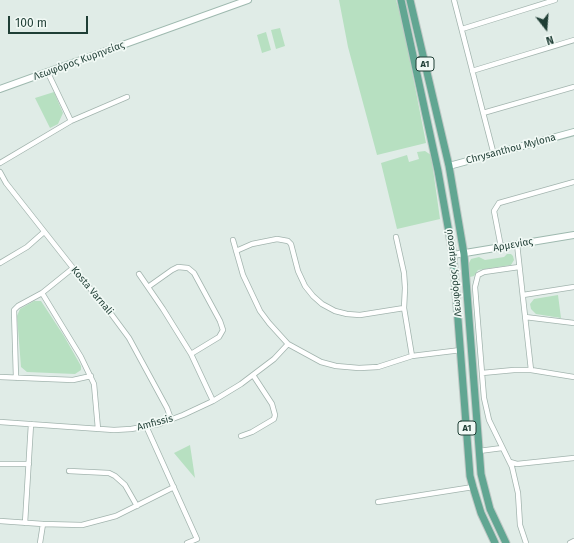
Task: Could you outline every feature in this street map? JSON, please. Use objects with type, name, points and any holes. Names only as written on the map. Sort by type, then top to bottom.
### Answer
[{"type":"main road","name":"Λεωφόρος Κυρηνείας","points":[[0,90],[248,0]]},
{"type":"main road","name":"Λεωφόρος Λεμεσού","points":[[412,0],[449,166],[464,254],[481,474],[490,509],[504,542]]},
{"type":"main road","name":"Λεωφόρος Λεμεσού","points":[[401,2],[438,171],[453,255],[472,487],[481,513],[495,543]]},
{"type":"main road","name":"Chrysanthou Mylona","points":[[449,166],[574,132]]},
{"type":"main road","name":"Αρμενίας","points":[[453,255],[574,235]]},
{"type":"street","points":[[401,2],[412,0]]},
{"type":"street","points":[[454,0],[494,155]]},
{"type":"street","points":[[462,29],[555,0]]},
{"type":"street","points":[[472,71],[574,40]]},
{"type":"street","points":[[48,73],[71,121]]},
{"type":"street","points":[[483,113],[574,87]]},
{"type":"street","points":[[0,163],[71,121],[127,97]]},
{"type":"street","name":"Kosta Varnali","points":[[0,172],[6,183],[44,232],[109,311],[129,338],[167,408],[171,419]]},
{"type":"street","points":[[501,247],[494,211],[499,203],[574,182]]},
{"type":"street","points":[[0,263],[27,247],[44,232]]},
{"type":"street","points":[[396,237],[404,273],[404,308],[412,356]]},
{"type":"street","points":[[236,251],[252,244],[277,239],[288,240],[291,244],[298,271],[305,286],[322,304],[341,312],[360,316],[404,308]]},
{"type":"street","points":[[233,240],[243,276],[252,297],[269,323],[288,344],[321,362],[336,366],[359,368],[378,367],[412,356],[461,350]]},
{"type":"street","points":[[517,244],[531,370]]},
{"type":"street","points":[[520,267],[478,274],[475,287],[484,398],[487,412],[502,448],[510,462],[518,493],[520,525],[526,543]]},
{"type":"street","points":[[16,378],[14,310],[18,306],[42,293],[73,268]]},
{"type":"street","points":[[148,287],[172,270],[178,268],[188,268],[194,273],[220,321],[223,330],[219,336],[191,354]]},
{"type":"street","points":[[139,274],[163,308],[191,354],[213,401]]},
{"type":"street","points":[[523,295],[574,288]]},
{"type":"street","points":[[42,293],[91,376],[96,394],[98,429]]},
{"type":"street","points":[[526,317],[574,323]]},
{"type":"street","name":"Amfissis","points":[[0,422],[98,429],[131,429],[158,424],[213,401],[253,375],[274,359],[288,344]]},
{"type":"street","points":[[482,373],[531,370],[574,377]]},
{"type":"street","points":[[241,436],[252,432],[274,418],[275,415],[272,404],[253,375]]},
{"type":"street","points":[[0,377],[73,380],[91,376]]},
{"type":"street","points":[[25,523],[31,424]]},
{"type":"street","points":[[146,426],[197,539],[187,543]]},
{"type":"street","points":[[479,451],[502,448]]},
{"type":"street","points":[[510,462],[517,464],[574,458]]},
{"type":"street","points":[[0,464],[29,464]]},
{"type":"street","points":[[69,472],[102,473],[115,476],[125,485],[137,506]]},
{"type":"street","points":[[0,521],[43,524],[82,524],[116,516],[174,487]]},
{"type":"street","points":[[378,502],[472,487]]},
{"type":"street","points":[[40,543],[43,524]]},
{"type":"street","points":[[570,543],[574,541]]},
{"type":"green space","points":[[339,0],[396,0],[402,20],[426,143],[377,155],[348,47]]},
{"type":"green space","points":[[280,28],[285,46],[276,49],[271,30]]},
{"type":"green space","points":[[266,32],[271,50],[262,53],[257,35]]},
{"type":"green space","points":[[54,92],[63,113],[58,124],[50,128],[35,98]]},
{"type":"green space","points":[[425,151],[431,155],[440,219],[397,229],[381,163],[407,155],[409,162],[419,159],[417,152]]},
{"type":"green space","points":[[507,254],[511,254],[513,256],[514,260],[511,265],[478,270],[474,276],[470,277],[468,265],[471,259],[479,257],[485,260],[504,257]]},
{"type":"green space","points":[[558,295],[561,318],[536,314],[531,309],[530,304],[534,299]]},
{"type":"green space","points":[[34,301],[41,301],[64,336],[81,366],[81,370],[75,374],[27,372],[21,367],[17,316],[20,309]]},
{"type":"green space","points":[[190,445],[195,478],[174,453]]}]
